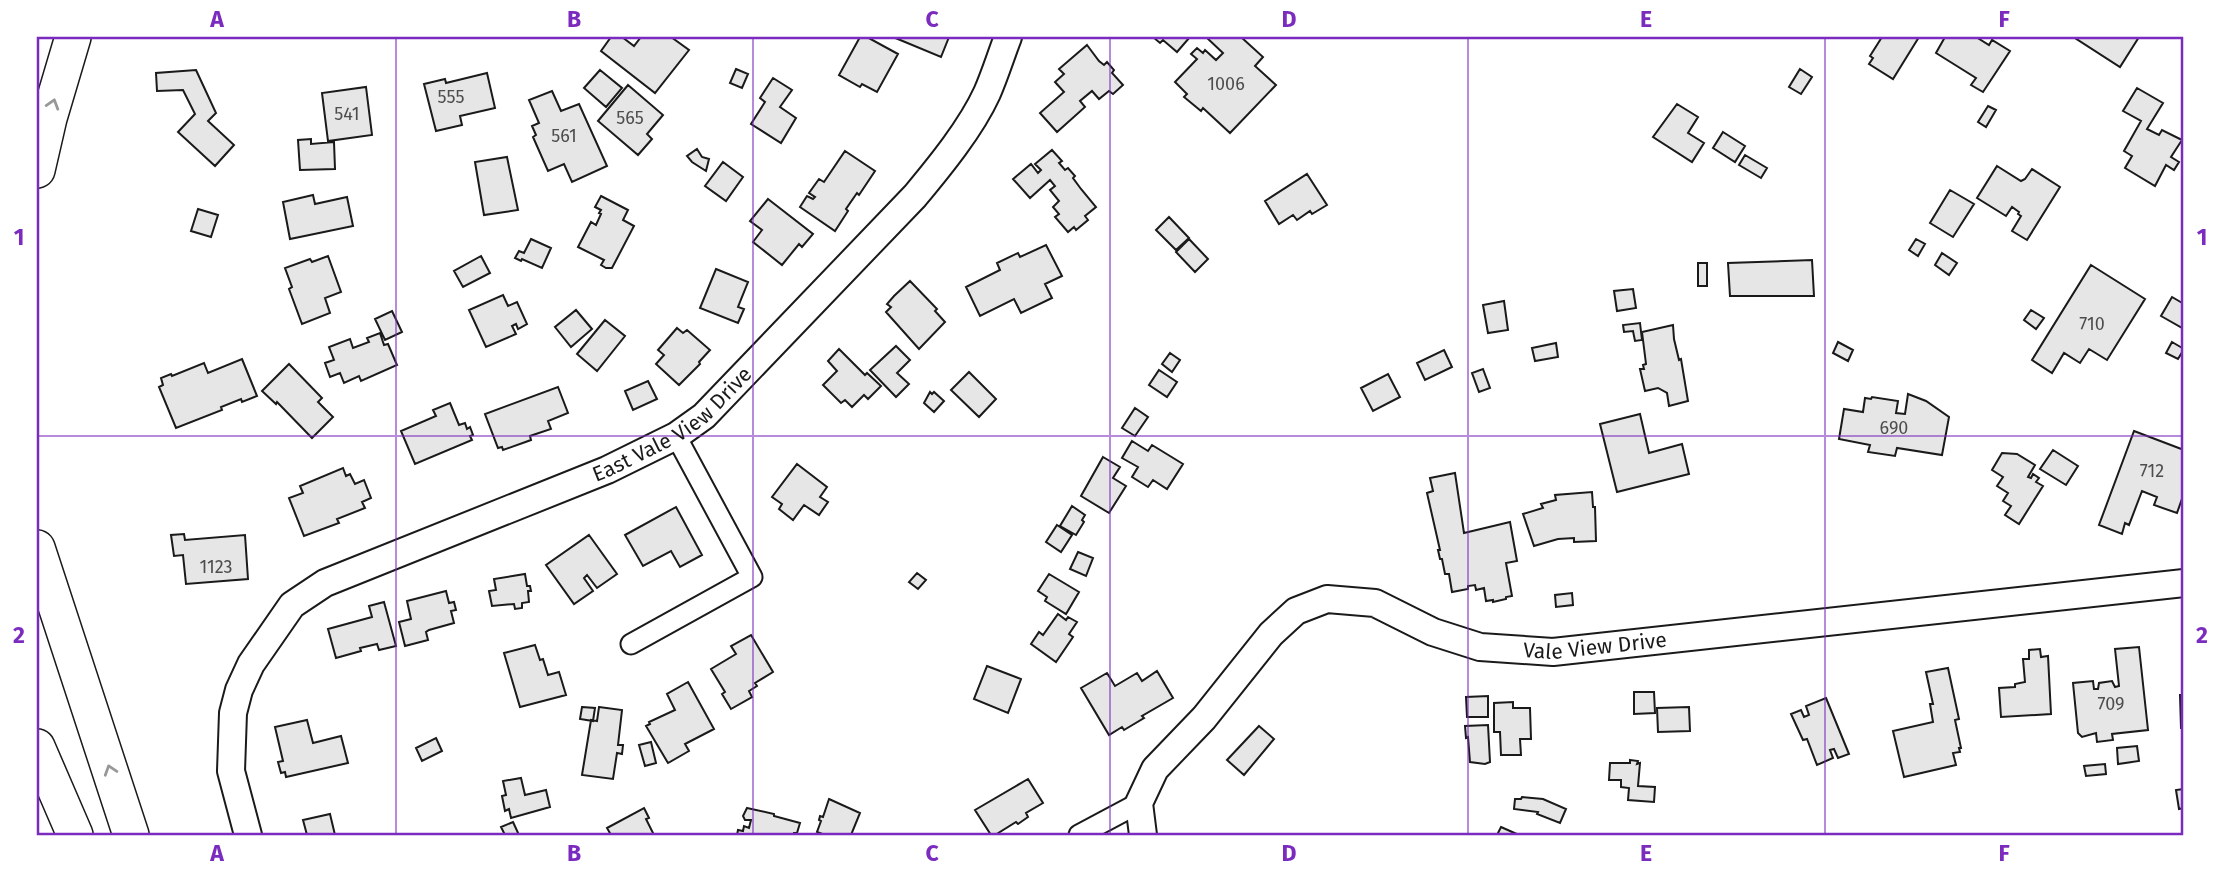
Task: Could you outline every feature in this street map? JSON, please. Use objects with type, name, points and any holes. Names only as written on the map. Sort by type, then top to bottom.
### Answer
[{"type":"highway","points":[[37,170],[73,37]]},
{"type":"highway","points":[[37,548],[131,835]]},
{"type":"highway","points":[[37,747],[75,835]]},
{"type":"street","name":"East Vale View Drive","points":[[248,835],[231,771],[233,713],[251,664],[292,605],[325,583],[607,470],[676,436],[704,416],[915,196],[951,151],[987,95],[1008,37]]},
{"type":"street","points":[[631,645],[752,577],[676,436]]},
{"type":"street","name":"Vale View Drive","points":[[1139,803],[1155,769],[1205,718],[1271,634],[1296,611],[1327,599],[1375,603],[1433,632],[1480,646],[1553,652],[2184,583]]},
{"type":"street","points":[[1079,835],[1139,803],[1143,835]]},
{"type":"building","points":[[611,37],[622,37],[634,46],[641,37],[671,37],[689,50],[655,93],[601,51]]},
{"type":"building","points":[[860,37],[867,37],[898,54],[877,92],[862,84],[860,87],[839,75]]},
{"type":"building","points":[[893,37],[949,37],[941,57]]},
{"type":"building","points":[[1153,37],[1190,37],[1177,52],[1163,40],[1160,43]]},
{"type":"building","points":[[1206,37],[1241,37],[1263,57],[1255,66],[1276,85],[1230,133],[1203,108],[1201,111],[1184,97],[1187,94],[1175,82],[1197,59],[1191,54],[1197,48],[1203,53],[1205,50],[1216,60],[1223,53]]},
{"type":"building","points":[[1882,37],[1919,37],[1893,79],[1869,64],[1873,58],[1870,56]]},
{"type":"building","points":[[1945,37],[1976,37],[1989,45],[1992,40],[2010,51],[1983,92],[1971,85],[1976,78],[1936,53]]},
{"type":"building","points":[[2076,37],[2139,37],[2120,67]]},
{"type":"building","points":[[1087,45],[1099,61],[1104,65],[1107,62],[1114,70],[1112,73],[1123,85],[1113,94],[1109,91],[1099,99],[1092,91],[1080,101],[1085,107],[1057,132],[1040,113],[1064,92],[1055,82],[1064,74],[1059,69]]},
{"type":"building","points":[[736,69],[748,74],[742,88],[730,83]]},
{"type":"building","points":[[1800,69],[1812,77],[1801,94],[1789,87]]},
{"type":"building","points":[[196,70],[216,113],[208,121],[234,145],[215,166],[178,132],[195,114],[183,90],[157,91],[156,73]]},
{"type":"building","points":[[600,70],[622,88],[606,107],[584,88]]},
{"type":"building","points":[[487,73],[495,108],[460,116],[462,125],[436,131],[424,84],[445,79],[446,83]]},
{"type":"building","points":[[773,78],[792,90],[780,107],[796,118],[781,143],[751,124],[765,102],[760,98]]},
{"type":"building","points":[[628,85],[663,115],[647,134],[652,139],[638,155],[598,121]]},
{"type":"building","points":[[366,87],[372,135],[328,141],[322,93]]},
{"type":"building","points":[[2137,88],[2163,103],[2147,129],[2159,135],[2162,130],[2182,140],[2171,157],[2179,162],[2174,170],[2166,165],[2155,186],[2125,168],[2132,156],[2124,151],[2141,121],[2123,111]]},
{"type":"building","points":[[552,91],[561,111],[579,104],[607,166],[572,182],[564,164],[548,171],[533,137],[536,135],[532,126],[539,123],[529,100]]},
{"type":"building","points":[[1677,104],[1698,117],[1688,133],[1704,143],[1692,162],[1653,137]]},
{"type":"building","points":[[1988,106],[1996,110],[1986,127],[1978,122]]},
{"type":"building","points":[[1723,132],[1745,146],[1735,162],[1713,148]]},
{"type":"building","points":[[311,139],[311,144],[334,142],[335,169],[300,170],[298,140]]},
{"type":"building","points":[[697,149],[702,157],[709,159],[706,171],[687,156]]},
{"type":"building","points":[[1052,150],[1062,161],[1059,163],[1075,176],[1073,178],[1096,207],[1085,216],[1088,220],[1076,230],[1074,227],[1068,232],[1055,217],[1059,214],[1053,207],[1059,201],[1050,190],[1055,186],[1050,180],[1030,198],[1013,179],[1031,164],[1038,173],[1041,170],[1035,164]]},
{"type":"building","points":[[845,151],[875,171],[846,209],[848,211],[835,231],[800,207],[807,196],[813,199],[815,197],[809,193],[819,179],[824,182]]},
{"type":"building","points":[[1745,155],[1767,168],[1761,178],[1739,165]]},
{"type":"building","points":[[507,157],[518,210],[484,215],[475,162]]},
{"type":"building","points":[[723,162],[743,177],[726,201],[705,186]]},
{"type":"building","points":[[1997,166],[2021,181],[2032,169],[2060,187],[2027,240],[2012,231],[2021,216],[2019,212],[2012,207],[2006,216],[1977,198]]},
{"type":"building","points":[[1307,174],[1327,205],[1312,214],[1310,211],[1297,220],[1293,215],[1279,224],[1265,201]]},
{"type":"building","points":[[1950,190],[1974,204],[1953,237],[1930,223]]},
{"type":"building","points":[[313,195],[315,204],[347,197],[353,226],[290,239],[283,202]]},
{"type":"building","points":[[601,196],[628,210],[623,220],[634,226],[612,268],[601,265],[604,260],[578,247],[591,222],[596,225],[601,214],[601,210],[595,207]]},
{"type":"building","points":[[768,199],[813,234],[802,247],[799,244],[782,265],[753,242],[762,230],[750,221]]},
{"type":"building","points":[[198,209],[218,215],[211,237],[191,231]]},
{"type":"building","points":[[1169,217],[1189,238],[1176,250],[1156,230]]},
{"type":"building","points":[[531,239],[551,248],[542,268],[515,258],[519,251],[524,253]]},
{"type":"building","points":[[1189,239],[1208,259],[1195,272],[1176,252]]},
{"type":"building","points":[[1916,239],[1925,244],[1918,256],[1909,250]]},
{"type":"building","points":[[1046,245],[1062,276],[1045,284],[1052,298],[1021,313],[1014,299],[980,316],[966,287],[1000,270],[997,263],[1018,253],[1020,257]]},
{"type":"building","points":[[1942,253],[1957,263],[1949,275],[1935,265]]},
{"type":"building","points":[[328,256],[341,292],[325,298],[330,313],[302,324],[289,289],[292,287],[285,268]]},
{"type":"building","points":[[481,256],[490,273],[463,287],[454,271]]},
{"type":"building","points":[[1812,260],[1814,296],[1730,296],[1728,263]]},
{"type":"building","points":[[1698,263],[1707,263],[1707,286],[1698,286]]},
{"type":"building","points":[[2091,265],[2145,299],[2107,360],[2089,349],[2080,363],[2064,353],[2052,373],[2032,360]]},
{"type":"building","points":[[716,269],[748,282],[738,307],[744,309],[738,323],[700,308]]},
{"type":"building","points":[[910,281],[937,309],[935,311],[945,322],[919,349],[886,312],[891,307],[887,304]]},
{"type":"building","points":[[1633,289],[1636,308],[1617,311],[1614,291]]},
{"type":"building","points":[[503,295],[508,306],[517,302],[527,324],[518,329],[516,324],[512,326],[516,334],[486,347],[469,310]]},
{"type":"building","points":[[2172,297],[2184,304],[2184,329],[2161,316]]},
{"type":"building","points":[[1504,301],[1508,330],[1488,333],[1483,305]]},
{"type":"building","points":[[576,310],[592,329],[571,347],[555,327]]},
{"type":"building","points":[[2031,310],[2044,318],[2036,329],[2024,320]]},
{"type":"building","points":[[392,311],[402,332],[385,340],[375,319]]},
{"type":"building","points":[[605,320],[625,336],[597,371],[577,354]]},
{"type":"building","points":[[1640,323],[1642,340],[1635,341],[1633,331],[1624,332],[1623,325]]},
{"type":"building","points":[[1673,325],[1688,401],[1669,406],[1667,393],[1658,388],[1645,391],[1640,369],[1644,369],[1643,365],[1646,364],[1642,332]]},
{"type":"building","points":[[677,328],[683,333],[687,330],[710,350],[679,385],[656,364],[664,355],[658,350]]},
{"type":"building","points":[[380,333],[397,365],[361,381],[359,376],[344,383],[340,373],[330,377],[325,363],[334,360],[329,347],[350,339],[353,348],[369,342],[367,338]]},
{"type":"building","points":[[1838,342],[1853,350],[1848,361],[1833,353]]},
{"type":"building","points":[[2172,342],[2184,349],[2178,359],[2166,353]]},
{"type":"building","points":[[1556,343],[1558,357],[1535,361],[1532,348]]},
{"type":"building","points":[[896,346],[910,360],[897,373],[909,384],[896,397],[870,370]]},
{"type":"building","points":[[839,349],[865,375],[867,373],[881,386],[868,399],[864,395],[852,407],[845,400],[841,403],[823,385],[837,371],[828,361]]},
{"type":"building","points":[[1444,350],[1452,367],[1425,380],[1417,363]]},
{"type":"building","points":[[1170,353],[1180,360],[1172,372],[1162,364]]},
{"type":"building","points":[[242,359],[257,396],[242,402],[241,399],[221,407],[222,410],[176,428],[159,387],[163,385],[161,378],[204,363],[208,373]]},
{"type":"building","points":[[289,364],[322,398],[318,402],[333,417],[312,438],[277,402],[276,404],[262,391]]},
{"type":"building","points":[[1483,369],[1490,388],[1479,392],[1472,373]]},
{"type":"building","points":[[1159,370],[1177,382],[1167,397],[1149,385]]},
{"type":"building","points":[[969,372],[996,399],[979,417],[951,390]]},
{"type":"building","points":[[1388,374],[1400,397],[1373,411],[1361,388]]},
{"type":"building","points":[[648,381],[657,399],[633,410],[625,391]]},
{"type":"building","points":[[558,387],[568,413],[548,421],[551,429],[530,436],[531,440],[503,450],[502,447],[498,448],[485,414]]},
{"type":"building","points":[[930,392],[934,392],[944,401],[934,412],[924,403]]},
{"type":"building","points":[[1908,394],[1926,401],[1949,417],[1942,455],[1897,448],[1895,456],[1868,452],[1870,445],[1839,439],[1844,409],[1863,412],[1865,398],[1872,397],[1898,401],[1896,413],[1905,414]]},
{"type":"building","points":[[450,403],[459,425],[465,423],[467,429],[470,427],[472,440],[415,464],[401,431],[436,416],[433,410]]},
{"type":"building","points":[[1135,408],[1148,417],[1135,436],[1122,428]]},
{"type":"building","points":[[1640,414],[1649,453],[1682,444],[1689,474],[1617,492],[1600,424]]},
{"type":"building","points":[[2134,431],[2184,450],[2184,493],[2177,513],[2154,505],[2157,497],[2142,491],[2129,525],[2125,523],[2122,534],[2099,525]]},
{"type":"building","points":[[1132,441],[1148,451],[1152,445],[1183,464],[1167,489],[1153,480],[1148,487],[1132,477],[1138,467],[1122,458]]},
{"type":"building","points":[[2053,450],[2078,466],[2066,485],[2040,469]]},
{"type":"building","points":[[2002,453],[2017,454],[2035,465],[2028,477],[2031,478],[2033,474],[2039,478],[2036,482],[2043,486],[2019,524],[2005,515],[2011,506],[2003,501],[2008,493],[1997,486],[2003,477],[1992,470]]},
{"type":"building","points":[[1103,457],[1120,467],[1113,478],[1126,486],[1109,513],[1081,496]]},
{"type":"building","points":[[797,464],[827,487],[820,497],[828,502],[819,515],[804,505],[793,520],[779,509],[782,504],[772,497]]},
{"type":"building","points":[[343,468],[346,476],[350,474],[355,484],[364,480],[371,498],[362,502],[365,508],[337,519],[339,523],[304,536],[289,498],[303,493],[300,486]]},
{"type":"building","points":[[1455,473],[1464,533],[1510,522],[1517,561],[1506,563],[1512,596],[1506,599],[1486,601],[1484,588],[1476,590],[1475,585],[1452,592],[1449,574],[1445,574],[1440,559],[1427,493],[1433,491],[1430,478]]},
{"type":"building","points":[[1592,492],[1596,541],[1574,542],[1574,538],[1558,539],[1534,546],[1523,514],[1543,508],[1541,504],[1556,500],[1555,495]]},
{"type":"building","points":[[1072,506],[1085,515],[1076,535],[1060,526]]},
{"type":"building","points":[[676,507],[702,555],[680,567],[671,551],[643,566],[625,535]]},
{"type":"building","points":[[1057,525],[1072,535],[1061,552],[1046,542]]},
{"type":"building","points":[[184,534],[185,540],[245,535],[248,579],[186,584],[183,555],[174,556],[171,535]]},
{"type":"building","points":[[589,535],[617,574],[597,588],[587,575],[584,578],[593,591],[574,604],[546,565]]},
{"type":"building","points":[[1078,552],[1093,558],[1086,576],[1070,569]]},
{"type":"building","points":[[917,573],[926,580],[918,589],[909,582]]},
{"type":"building","points":[[525,574],[527,586],[530,586],[531,591],[528,591],[529,602],[522,603],[522,608],[515,609],[514,604],[492,606],[489,591],[496,590],[494,579]]},
{"type":"building","points":[[1049,574],[1079,592],[1066,614],[1045,601],[1047,597],[1038,591]]},
{"type":"building","points":[[446,591],[449,603],[454,602],[456,610],[451,611],[454,623],[429,630],[426,632],[428,640],[405,646],[399,622],[411,619],[407,601]]},
{"type":"building","points":[[1572,593],[1573,605],[1556,607],[1555,595]]},
{"type":"building","points":[[384,602],[396,646],[379,650],[377,644],[336,658],[328,629],[372,617],[369,606]]},
{"type":"building","points":[[1058,614],[1066,620],[1068,617],[1077,622],[1069,634],[1073,637],[1056,662],[1031,644],[1039,632],[1043,635]]},
{"type":"building","points":[[751,635],[773,672],[755,683],[757,686],[749,691],[752,697],[731,709],[722,694],[725,692],[711,669],[736,654],[731,646]]},
{"type":"building","points":[[535,645],[548,675],[559,672],[566,695],[520,707],[504,653]]},
{"type":"building","points":[[2139,647],[2148,730],[2112,734],[2113,740],[2097,742],[2096,733],[2082,737],[2078,733],[2073,683],[2093,681],[2094,689],[2098,689],[2099,683],[2112,681],[2115,687],[2119,686],[2115,649]]},
{"type":"building","points":[[2040,649],[2041,657],[2048,656],[2051,714],[2001,717],[1999,688],[2015,687],[2015,684],[2025,682],[2023,659],[2029,659],[2029,650]]},
{"type":"building","points":[[987,666],[1021,679],[1008,713],[974,699]]},
{"type":"building","points":[[1948,668],[1959,719],[1955,720],[1961,748],[1960,752],[1953,753],[1956,765],[1904,777],[1893,731],[1933,722],[1930,704],[1933,704],[1926,672]]},
{"type":"building","points":[[1157,671],[1173,698],[1124,730],[1122,727],[1109,735],[1081,688],[1107,673],[1115,686],[1137,673],[1142,681]]},
{"type":"building","points":[[688,682],[714,729],[685,744],[689,751],[668,763],[646,726],[675,710],[667,694]]},
{"type":"building","points":[[1634,692],[1654,692],[1655,713],[1634,714]]},
{"type":"building","points":[[2180,695],[2184,695],[2184,728],[2181,728]]},
{"type":"building","points":[[1488,696],[1488,717],[1467,717],[1466,697]]},
{"type":"building","points":[[1826,698],[1849,754],[1838,758],[1834,749],[1830,750],[1833,758],[1817,765],[1807,739],[1803,740],[1791,714],[1801,710],[1804,717],[1809,715],[1806,706]]},
{"type":"building","points":[[1513,702],[1513,708],[1530,708],[1531,739],[1520,739],[1521,755],[1501,755],[1500,732],[1494,732],[1494,703]]},
{"type":"building","points":[[582,707],[595,708],[593,721],[580,719]]},
{"type":"building","points":[[599,707],[622,710],[618,745],[623,745],[622,754],[617,753],[613,779],[582,775],[591,720],[597,721]]},
{"type":"building","points":[[1689,707],[1690,731],[1658,732],[1657,708]]},
{"type":"building","points":[[307,720],[313,743],[341,736],[348,763],[286,777],[285,772],[281,773],[278,762],[283,761],[275,727]]},
{"type":"building","points":[[1488,725],[1490,762],[1470,762],[1465,726]]},
{"type":"building","points":[[1259,726],[1274,739],[1244,775],[1227,760]]},
{"type":"building","points":[[436,738],[442,751],[422,761],[416,748]]},
{"type":"building","points":[[651,742],[656,763],[645,766],[639,745]]},
{"type":"building","points":[[2137,746],[2139,761],[2118,764],[2117,748]]},
{"type":"building","points":[[1630,760],[1640,763],[1638,786],[1655,787],[1654,802],[1628,800],[1629,788],[1621,787],[1621,780],[1609,780],[1610,763],[1630,763]]},
{"type":"building","points":[[2105,764],[2106,774],[2086,776],[2084,766]]},
{"type":"building","points":[[521,778],[525,795],[546,790],[550,807],[511,818],[509,809],[505,811],[503,781]]},
{"type":"building","points":[[1028,779],[1043,803],[1026,813],[1028,817],[1018,824],[1016,822],[991,835],[975,810]]},
{"type":"building","points":[[2184,789],[2184,808],[2179,809],[2176,790]]},
{"type":"building","points":[[829,799],[860,813],[851,835],[825,835],[817,832],[820,816],[823,817]]},
{"type":"building","points":[[1515,799],[1543,799],[1566,809],[1560,823],[1537,814],[1538,812],[1514,809]]},
{"type":"building","points":[[644,808],[654,835],[611,835],[607,828]]},
{"type":"building","points":[[747,808],[800,823],[797,833],[737,835],[738,830],[743,831],[744,826],[749,828],[751,820],[745,820],[743,816]]},
{"type":"building","points":[[330,814],[335,835],[307,835],[303,820]]},
{"type":"building","points":[[513,822],[519,835],[505,835],[501,827]]},
{"type":"building","points":[[1501,827],[1519,835],[1497,835]]}]
